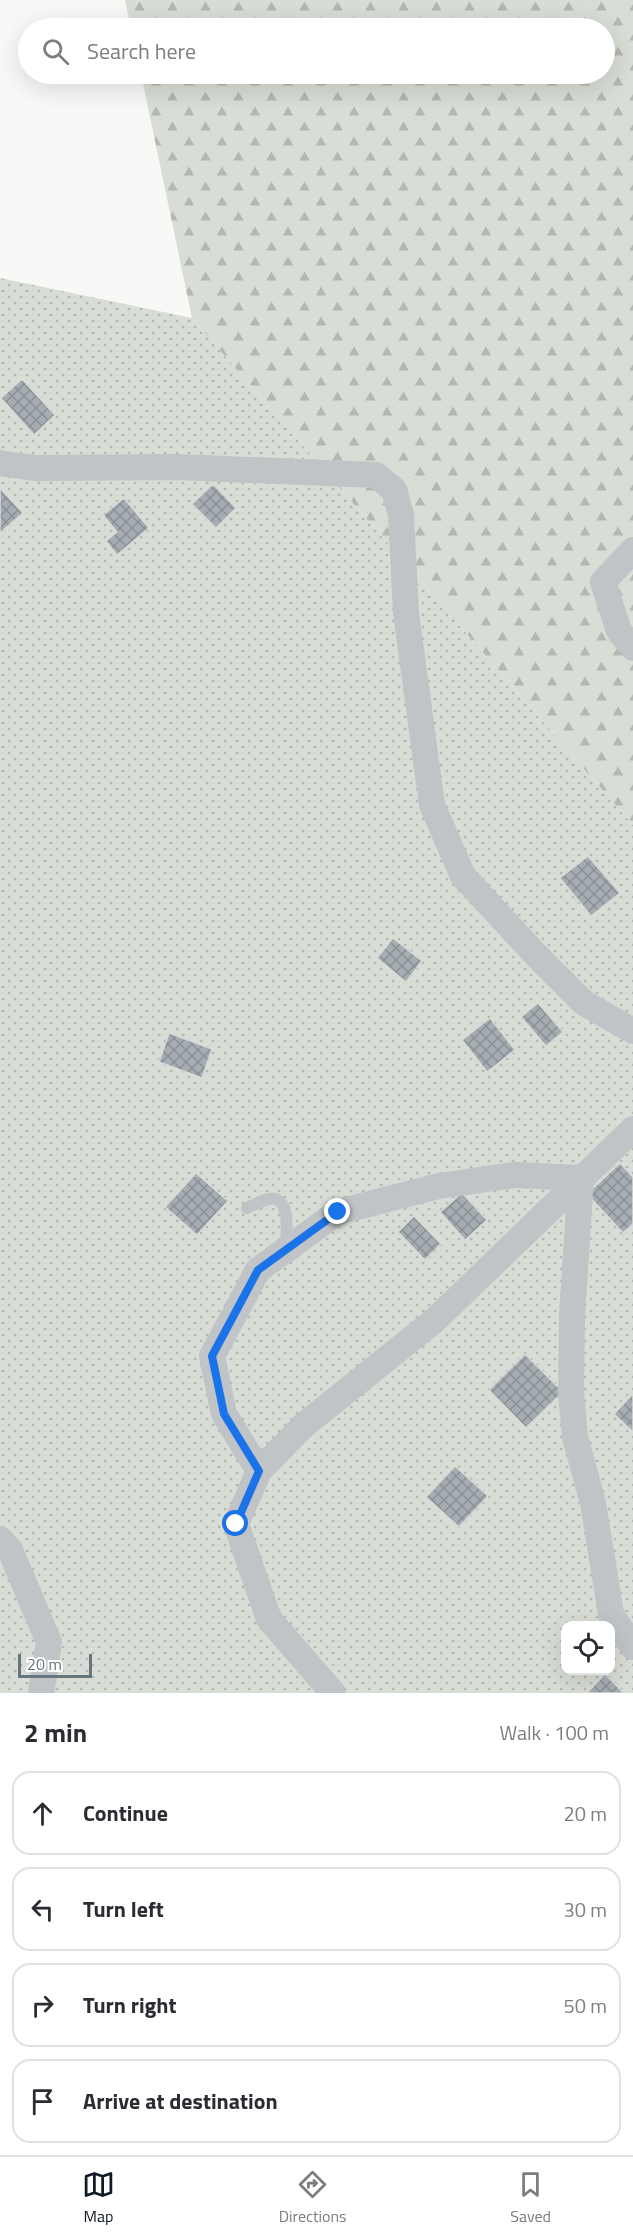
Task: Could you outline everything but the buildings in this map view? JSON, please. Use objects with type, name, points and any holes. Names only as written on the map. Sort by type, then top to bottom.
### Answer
[{"type":"street","points":[[0,463],[34,468],[178,467],[376,475],[394,490],[401,515],[406,613],[432,805],[463,876],[584,1003],[633,1031]]},
{"type":"street","points":[[633,550],[603,582],[620,631],[633,648]]},
{"type":"street","points":[[333,1693],[269,1618],[236,1524],[259,1471],[303,1426],[435,1320],[633,1129]]},
{"type":"street","points":[[259,1471],[224,1414],[212,1356],[258,1270],[338,1212],[439,1186],[515,1175],[581,1178]]},
{"type":"street","points":[[581,1178],[572,1316],[574,1437],[593,1503],[611,1614],[633,1647]]},
{"type":"street","points":[[0,1539],[10,1550],[49,1642],[41,1693]]},
{"type":"lane","points":[[247,1208],[271,1198],[280,1201],[285,1208],[286,1250]]},
{"type":"green space","points":[[125,0],[633,0],[633,825],[192,318],[143,84],[615,84],[615,18],[129,18]]},
{"type":"green space","points":[[0,278],[192,318],[633,825],[633,1693],[0,1693]]},
{"type":"route","points":[[236,1524],[259,1471],[224,1414],[212,1356],[258,1270],[338,1212]]}]
